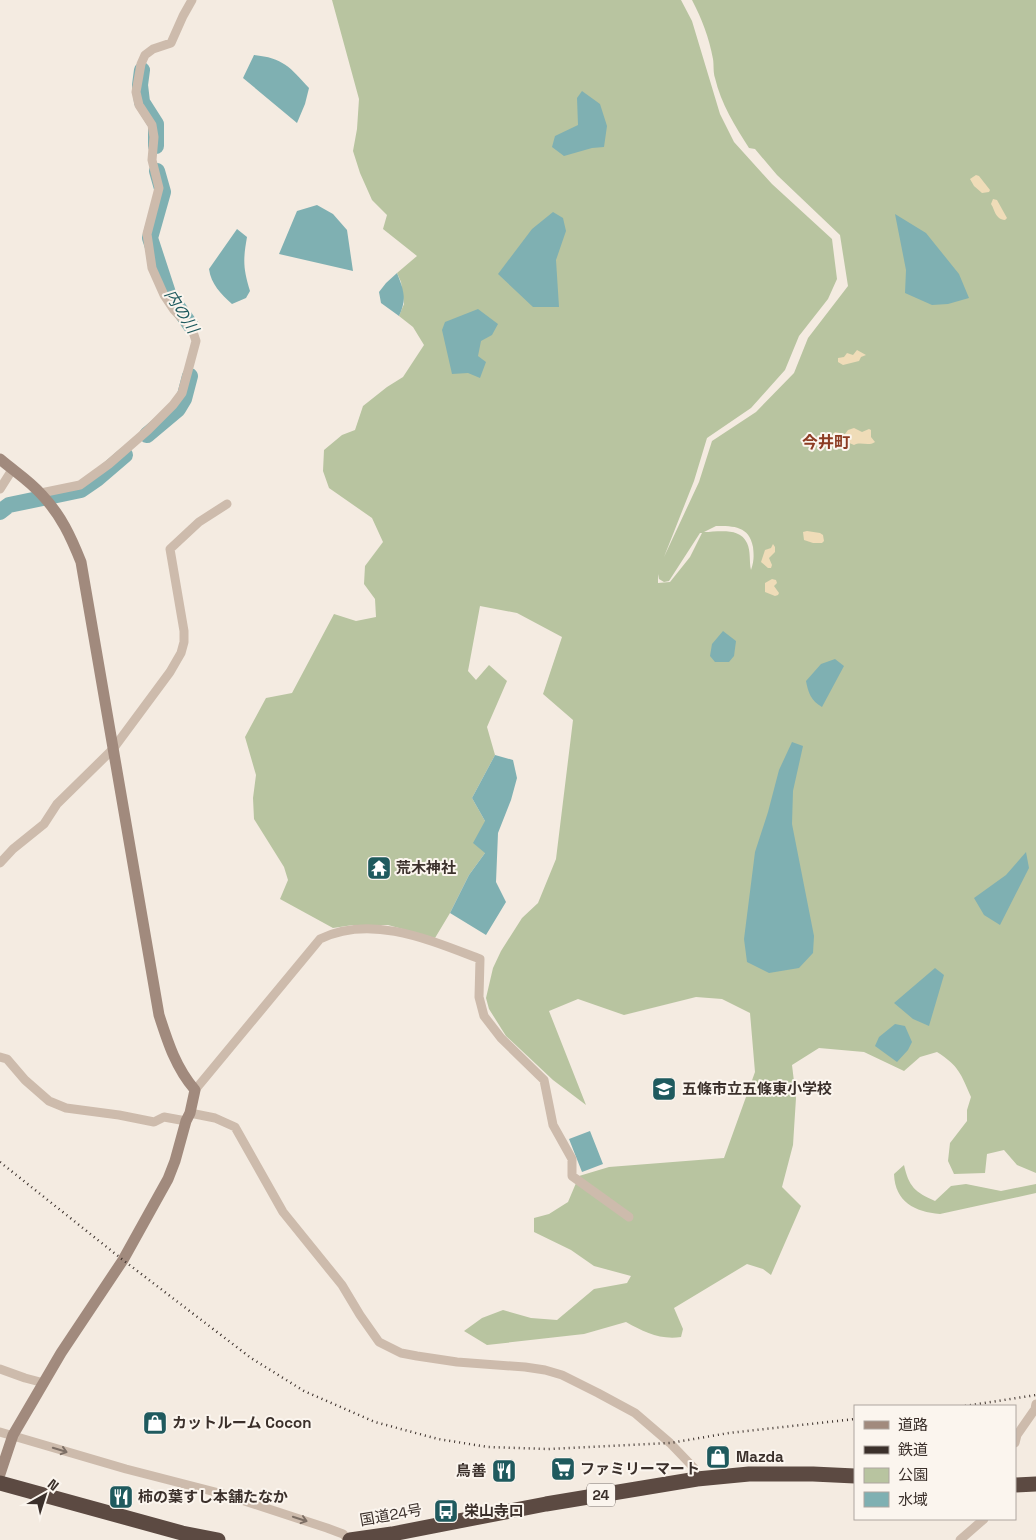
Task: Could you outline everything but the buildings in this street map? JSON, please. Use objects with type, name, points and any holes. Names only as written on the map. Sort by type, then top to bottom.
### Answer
[{"type":"highway","name":"国道24号","points":[[349,1540],[392,1534],[546,1504],[696,1479],[749,1474],[854,1476]]},
{"type":"highway","points":[[0,1483],[182,1533],[218,1540]]},
{"type":"highway","points":[[1016,1485],[1036,1484]]},
{"type":"street","points":[[41,493],[80,485],[102,470],[148,430],[182,393],[196,341],[192,329],[174,310],[164,295],[152,268],[147,234],[159,188],[152,160],[154,137],[152,125],[140,105],[136,92],[141,64],[145,55],[153,49],[171,43],[192,0]]},
{"type":"street","points":[[0,459],[41,493],[51,505],[68,531],[81,562],[159,1015],[169,1046],[184,1076],[196,1090]]},
{"type":"street","points":[[0,489],[12,470]]},
{"type":"street","points":[[0,863],[13,849],[44,824],[57,804],[113,750],[170,672],[181,653],[184,631],[170,549],[199,522],[227,504]]},
{"type":"street","points":[[0,1474],[13,1436],[61,1353],[123,1260],[168,1179],[196,1090],[320,939],[332,932],[352,928],[388,930],[434,942],[480,959],[479,997],[484,1016],[501,1038],[544,1080],[553,1126],[572,1159],[572,1176],[629,1217]]},
{"type":"street","points":[[0,1057],[7,1059],[25,1080],[49,1101],[66,1108],[154,1122],[164,1117],[215,1118],[235,1126],[283,1212],[342,1285],[360,1315],[380,1342],[409,1355],[456,1362],[525,1367],[562,1375],[598,1392],[634,1413],[670,1443],[694,1468],[696,1479]]},
{"type":"street","points":[[0,1369],[44,1383]]},
{"type":"street","points":[[1016,1439],[1035,1409],[1036,1404]]},
{"type":"street","points":[[0,1432],[126,1469],[223,1494],[327,1528],[343,1534],[349,1540]]},
{"type":"street","points":[[960,1540],[983,1520]]},
{"type":"green space","points":[[332,0],[681,0],[692,21],[720,114],[734,142],[772,184],[832,239],[837,279],[828,299],[799,336],[785,370],[751,408],[707,438],[694,481],[664,557],[699,482],[712,441],[756,412],[794,373],[808,338],[848,286],[840,235],[777,175],[755,149],[749,148],[729,114],[718,88],[707,36],[692,0],[1036,0],[1036,1173],[1017,1165],[1004,1150],[987,1154],[985,1173],[954,1174],[948,1161],[950,1143],[967,1121],[967,1110],[971,1097],[959,1071],[937,1052],[920,1057],[904,1071],[864,1052],[819,1048],[792,1065],[796,1098],[793,1145],[782,1187],[801,1206],[771,1275],[763,1269],[747,1264],[674,1308],[683,1329],[681,1337],[673,1338],[652,1334],[626,1322],[584,1334],[487,1345],[464,1331],[482,1318],[503,1310],[531,1318],[557,1320],[594,1289],[627,1283],[631,1276],[594,1266],[571,1250],[534,1232],[534,1218],[549,1214],[568,1202],[579,1176],[609,1167],[724,1158],[755,1072],[750,1013],[722,999],[696,997],[624,1015],[578,999],[549,1011],[586,1105],[553,1080],[506,1036],[489,1009],[486,998],[493,968],[501,951],[522,918],[538,903],[556,859],[573,720],[543,694],[562,637],[517,613],[480,606],[468,671],[476,680],[489,665],[507,681],[487,727],[495,755],[472,798],[485,821],[485,853],[469,875],[435,938],[388,925],[353,925],[333,928],[280,899],[288,880],[284,867],[254,819],[253,798],[256,775],[245,737],[266,698],[292,693],[334,614],[356,621],[376,617],[375,599],[364,584],[365,566],[383,542],[372,518],[329,488],[323,471],[324,450],[342,435],[355,430],[363,406],[403,377],[424,345],[413,327],[399,316],[404,304],[401,282],[397,273],[417,256],[383,229],[387,215],[372,200],[353,151],[359,99]],"holes":[[[716,526],[735,527],[748,535],[753,547],[751,570],[749,549],[744,538],[734,532],[704,532]],[[700,533],[702,533],[690,557],[670,582],[658,583],[658,574],[659,579],[664,582],[669,581]]]},
{"type":"green space","points":[[904,1165],[908,1179],[914,1188],[922,1195],[935,1201],[951,1186],[966,1184],[1001,1191],[1036,1184],[1036,1193],[940,1214],[931,1213],[908,1204],[898,1192],[894,1174]]},
{"type":"sand","points":[[976,175],[979,176],[990,190],[989,192],[982,193],[974,186],[970,179]]},
{"type":"sand","points":[[993,199],[997,200],[1007,218],[1005,220],[999,218],[996,214],[991,204]]},
{"type":"sand","points":[[857,350],[866,355],[861,357],[859,361],[843,365],[838,362],[838,358],[844,357],[847,353],[853,355]]},
{"type":"sand","points":[[854,428],[862,432],[871,430],[871,437],[875,442],[854,445],[847,442],[836,446],[831,442],[835,432],[845,434],[848,430]]},
{"type":"sand","points":[[803,532],[820,533],[823,535],[824,541],[822,543],[813,543],[804,540]]},
{"type":"sand","points":[[773,544],[775,552],[769,558],[772,565],[771,568],[768,568],[761,562],[765,550],[771,548]]},
{"type":"sand","points":[[772,579],[776,580],[777,583],[774,586],[779,593],[775,596],[765,592],[765,583]]},
{"type":"water","points":[[254,55],[279,61],[296,74],[309,88],[297,123],[243,78]]},
{"type":"water","points":[[582,91],[600,104],[607,126],[604,147],[592,148],[564,156],[552,147],[555,136],[578,125],[577,98]]},
{"type":"water","points":[[317,205],[333,214],[347,230],[353,271],[279,254],[297,211]]},
{"type":"water","points":[[553,212],[563,218],[566,231],[556,260],[559,307],[533,307],[498,274],[532,229]]},
{"type":"water","points":[[895,214],[926,233],[959,274],[969,298],[948,304],[932,305],[905,293],[906,270]]},
{"type":"water","points":[[237,229],[247,237],[244,264],[250,291],[246,298],[232,304],[214,284],[209,269]]},
{"type":"water","points":[[397,273],[404,295],[399,316],[381,303],[379,292]]},
{"type":"water","points":[[478,309],[498,324],[492,335],[481,341],[478,356],[486,362],[480,378],[468,373],[452,374],[442,330],[445,322]]},
{"type":"water","points":[[723,631],[736,641],[734,656],[729,662],[715,662],[710,656],[712,644]]},
{"type":"water","points":[[835,659],[844,666],[822,707],[811,696],[806,681],[821,664]]},
{"type":"water","points":[[792,742],[803,746],[793,791],[792,824],[814,936],[813,953],[799,968],[769,973],[747,962],[744,939],[755,852],[779,770]]},
{"type":"water","points":[[495,755],[513,760],[517,778],[511,800],[498,833],[496,882],[506,902],[486,935],[450,913],[469,875],[485,853],[473,843],[485,821],[472,798]]},
{"type":"water","points":[[1026,852],[1029,868],[1000,925],[984,915],[974,898],[1006,875]]},
{"type":"water","points":[[935,968],[944,975],[929,1026],[913,1019],[894,1003]]},
{"type":"water","points":[[895,1024],[905,1026],[912,1042],[908,1050],[897,1062],[875,1046],[879,1037]]},
{"type":"water","points":[[590,1131],[603,1164],[582,1172],[569,1139]]},
{"type":"waterway","name":"内の川","points":[[142,70],[140,85],[142,102],[156,124],[156,146]]},
{"type":"waterway","name":"内の川","points":[[157,171],[163,192],[150,238],[168,293],[191,326]]},
{"type":"waterway","name":"内の川","points":[[147,435],[178,409],[184,399],[190,376]]},
{"type":"waterway","name":"内の川","points":[[0,512],[9,505],[81,490],[125,455]]},
{"type":"railway","points":[[0,1162],[123,1260],[251,1358],[304,1391],[375,1422],[438,1439],[488,1447],[548,1449],[670,1443],[729,1433],[854,1419]]},
{"type":"railway","points":[[971,1405],[1036,1395]]},
{"type":"place","name":"荒木神社","points":[[379,868]]},
{"type":"place","name":"五條市立五條東小学校","points":[[664,1089]]},
{"type":"place","name":"カットルーム Cocon","points":[[155,1423]]},
{"type":"place","name":"Mazda","points":[[718,1457]]},
{"type":"place","name":"ファミリーマート","points":[[563,1469]]},
{"type":"place","name":"鳥善","points":[[504,1471]]},
{"type":"place","name":"柿の葉すし本舗たなか","points":[[121,1497]]},
{"type":"place","name":"栄山寺口","points":[[446,1511]]},
{"type":"district","name":"今井町","points":[[826,442]]}]
